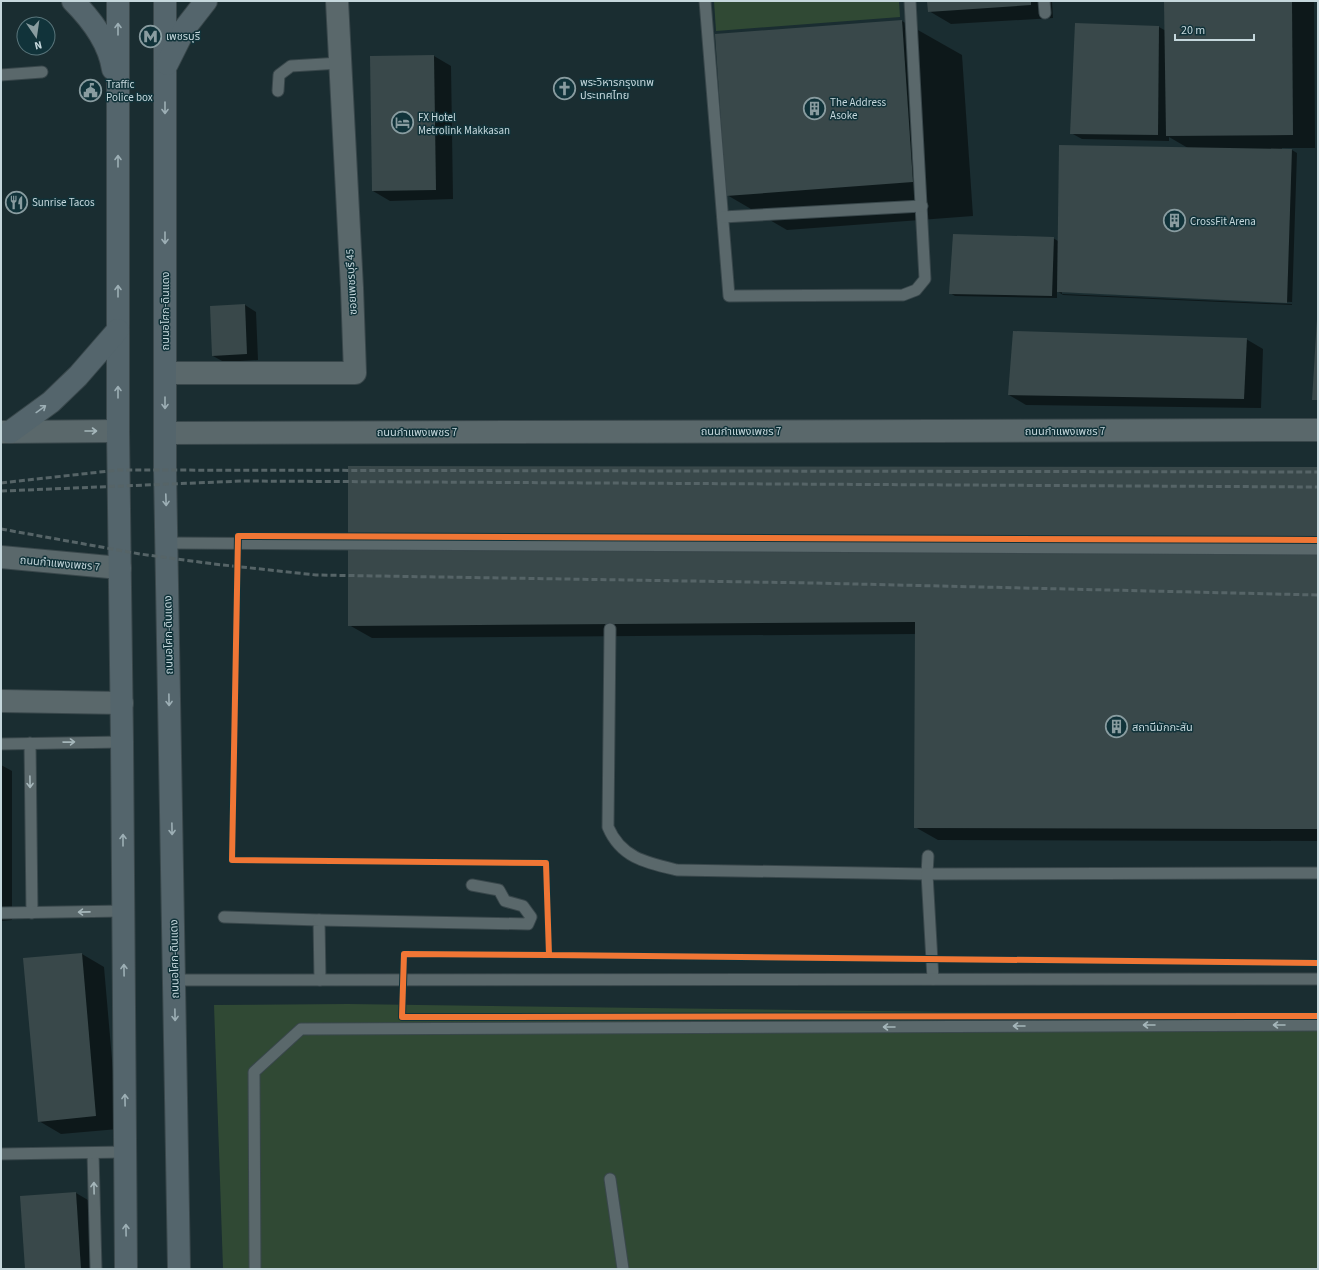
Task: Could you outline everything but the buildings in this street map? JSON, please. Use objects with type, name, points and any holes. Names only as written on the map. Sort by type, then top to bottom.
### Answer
[{"type":"main road","points":[[74,1],[88,17],[105,46],[112,62],[118,110]]},
{"type":"main road","points":[[118,1],[118,431],[122,703],[126,1269]]},
{"type":"main road","name":"ถนนอโศก-ดินแดง","points":[[165,1],[165,433],[179,1269]]},
{"type":"main road","points":[[165,69],[185,28],[206,1]]},
{"type":"main road","points":[[5,432],[51,402],[78,376],[118,330]]},
{"type":"street","name":"ซอยเพชรบุรี 45","points":[[165,373],[355,373],[337,1]]},
{"type":"street","name":"ถนนกำแพงเพชร 7","points":[[165,433],[1318,430]]},
{"type":"street","points":[[5,432],[118,431]]},
{"type":"street","name":"ถนนกำแพงเพชร 7","points":[[1,557],[120,568]]},
{"type":"street","points":[[1,701],[122,703]]},
{"type":"lane","points":[[705,1],[729,296],[903,295],[916,290],[925,279],[910,1]]},
{"type":"lane","points":[[1044,1],[1045,13]]},
{"type":"lane","points":[[278,91],[279,75],[291,66],[340,63]]},
{"type":"lane","points":[[1,75],[42,72]]},
{"type":"lane","points":[[723,217],[922,206]]},
{"type":"lane","points":[[167,543],[1318,549]]},
{"type":"lane","points":[[610,629],[608,827],[626,852],[639,859],[677,870],[927,874],[1318,873]]},
{"type":"lane","points":[[1,744],[122,742]]},
{"type":"lane","points":[[30,744],[32,913]]},
{"type":"lane","points":[[928,856],[927,874],[933,979]]},
{"type":"lane","points":[[224,917],[528,924],[531,917],[523,906],[505,901],[499,890],[472,885]]},
{"type":"lane","points":[[1,913],[123,911]]},
{"type":"lane","points":[[319,920],[320,980]]},
{"type":"lane","points":[[174,980],[1318,979]]},
{"type":"lane","points":[[255,1269],[254,1072],[301,1029],[1318,1025]]},
{"type":"lane","points":[[1,1154],[125,1152]]},
{"type":"lane","points":[[93,1153],[96,1269]]},
{"type":"lane","points":[[610,1179],[623,1269]]},
{"type":"green space","points":[[714,1],[899,1],[900,17],[716,31]]},
{"type":"green space","points":[[348,1004],[1318,1017],[1318,1269],[223,1269],[214,1005]]},
{"type":"railway","points":[[1,483],[118,470],[1318,472]]},
{"type":"railway","points":[[1,491],[242,481],[1318,487]]},
{"type":"railway","points":[[1,529],[140,554],[316,575],[813,583],[1318,595]]},
{"type":"cycle path","points":[[1318,540],[238,536],[232,860],[546,863],[549,955],[1318,963]]},
{"type":"cycle path","points":[[549,955],[404,954],[402,1017],[1318,1016]]},
{"type":"place","name":"เพชรบุรี","points":[[151,36]]},
{"type":"place","name":"พระวิหารกรุงเทพ ประเทศไทย","points":[[564,88]]},
{"type":"place","name":"Traffic Police box","points":[[91,90]]},
{"type":"place","name":"The Address Asoke","points":[[814,108]]},
{"type":"place","name":"FX Hotel Metrolink Makkasan","points":[[403,123]]},
{"type":"place","name":"Sunrise Tacos","points":[[17,202]]},
{"type":"place","name":"CrossFit Arena","points":[[1174,221]]},
{"type":"place","name":"สถานีมักกะสัน","points":[[1116,727]]}]
